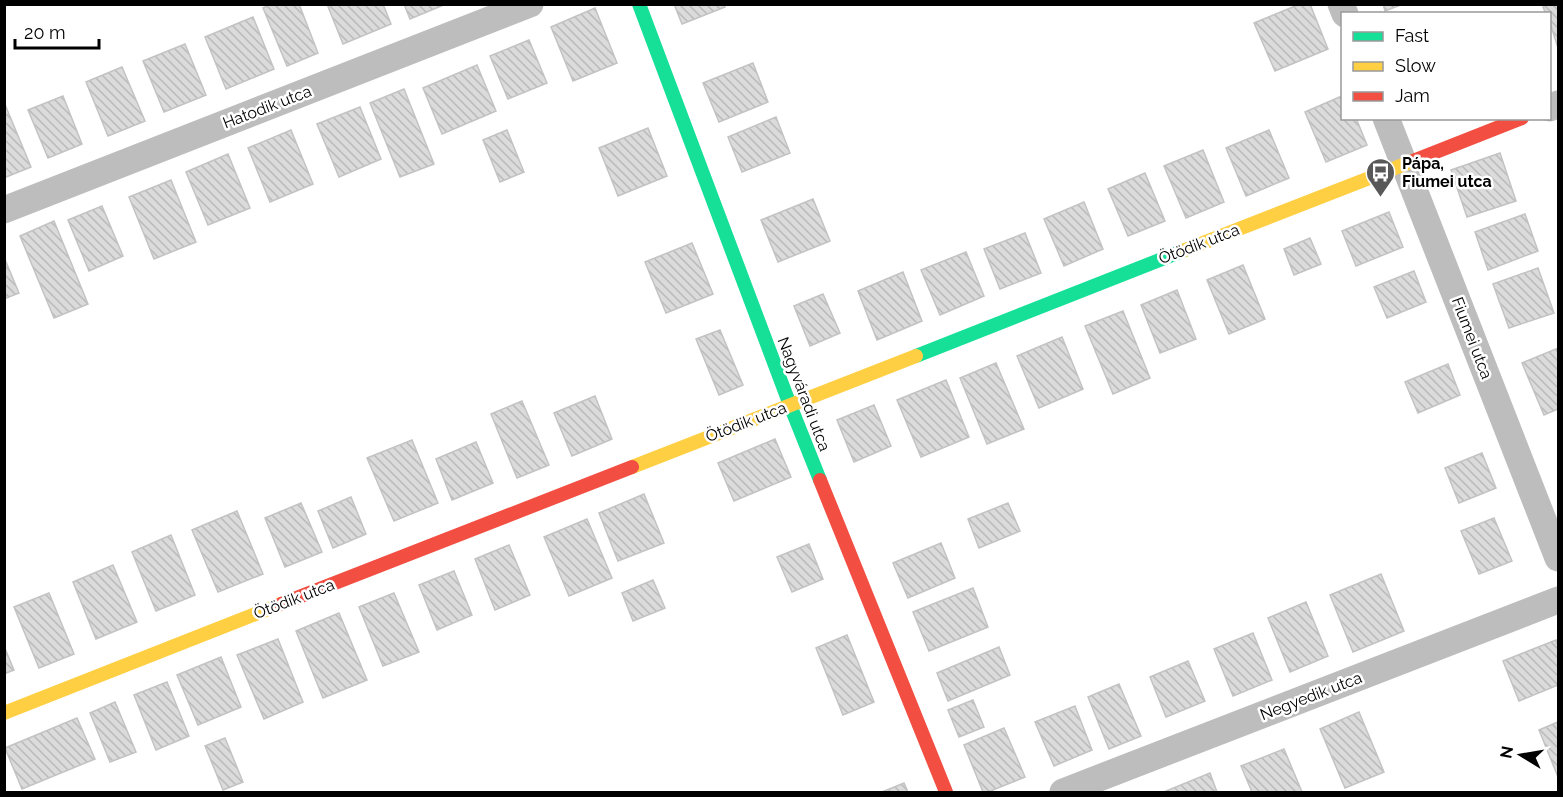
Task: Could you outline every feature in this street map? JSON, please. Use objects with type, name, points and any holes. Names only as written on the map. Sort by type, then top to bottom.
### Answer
[{"type":"street","name":"Hatodik utca","points":[[4,210],[530,4]]},
{"type":"street","name":"Nagyváradi utca","points":[[639,4],[790,405],[946,792]]},
{"type":"street","name":"Fiumei utca","points":[[1387,120],[1558,558]]},
{"type":"street","name":"Ötödik utca","points":[[4,712],[1517,120]]},
{"type":"street","name":"Negyedik utca","points":[[1063,792],[1558,600]]},
{"type":"building","points":[[272,4],[299,4],[318,53],[287,66],[263,8]]},
{"type":"building","points":[[327,4],[383,4],[391,24],[343,44]]},
{"type":"building","points":[[404,4],[446,4],[410,19]]},
{"type":"building","points":[[674,4],[724,4],[725,7],[682,24]]},
{"type":"building","points":[[1300,4],[1310,4],[1328,49],[1275,71],[1254,23]]},
{"type":"building","points":[[1383,4],[1403,4],[1385,11]]},
{"type":"building","points":[[1558,4],[1558,48],[1551,26],[1551,12],[1545,12],[1543,7]]},
{"type":"building","points":[[595,8],[617,63],[573,81],[551,27]]},
{"type":"building","points":[[253,17],[274,69],[226,89],[205,37]]},
{"type":"building","points":[[529,40],[547,83],[508,99],[490,56]]},
{"type":"building","points":[[185,44],[206,95],[164,112],[143,61]]},
{"type":"building","points":[[753,63],[768,102],[719,122],[703,83]]},
{"type":"building","points":[[477,65],[496,111],[442,134],[423,88]]},
{"type":"building","points":[[122,67],[145,121],[108,136],[86,82]]},
{"type":"building","points":[[404,89],[434,164],[400,177],[370,103]]},
{"type":"building","points":[[63,96],[82,144],[48,158],[28,110]]},
{"type":"building","points":[[1341,96],[1341,120],[1357,120],[1367,145],[1326,162],[1305,112]]},
{"type":"building","points":[[4,102],[31,167],[4,178]]},
{"type":"building","points":[[360,107],[381,159],[339,177],[317,124]]},
{"type":"building","points":[[776,117],[790,153],[742,172],[728,137]]},
{"type":"building","points":[[648,128],[667,176],[618,196],[599,148]]},
{"type":"building","points":[[291,130],[313,184],[270,202],[248,148]]},
{"type":"building","points":[[507,130],[524,172],[500,182],[483,140]]},
{"type":"building","points":[[1269,130],[1289,178],[1246,196],[1226,148]]},
{"type":"building","points":[[1203,150],[1224,202],[1186,218],[1164,166]]},
{"type":"building","points":[[1500,153],[1516,201],[1467,217],[1451,170]]},
{"type":"building","points":[[228,154],[250,208],[208,225],[186,172]]},
{"type":"building","points":[[1145,173],[1165,221],[1128,236],[1108,189]]},
{"type":"building","points":[[171,180],[196,242],[154,259],[129,197]]},
{"type":"building","points":[[813,199],[830,241],[778,262],[761,220]]},
{"type":"building","points":[[1084,202],[1103,249],[1064,266],[1044,219]]},
{"type":"building","points":[[102,206],[123,256],[89,271],[68,220]]},
{"type":"building","points":[[1389,212],[1403,247],[1356,266],[1342,231]]},
{"type":"building","points":[[1525,214],[1538,251],[1488,270],[1475,232]]},
{"type":"building","points":[[54,221],[88,304],[54,318],[20,236]]},
{"type":"building","points":[[1025,233],[1041,273],[1000,289],[984,249]]},
{"type":"building","points":[[1310,238],[1321,264],[1294,275],[1284,249]]},
{"type":"building","points":[[692,243],[713,294],[666,313],[645,262]]},
{"type":"building","points":[[966,252],[984,296],[940,315],[921,270]]},
{"type":"building","points":[[4,257],[19,293],[4,299]]},
{"type":"building","points":[[1243,265],[1265,319],[1229,334],[1207,280]]},
{"type":"building","points":[[1538,268],[1554,313],[1509,328],[1493,284]]},
{"type":"building","points":[[1414,271],[1426,302],[1387,318],[1374,287]]},
{"type":"building","points":[[903,272],[922,321],[877,340],[858,291]]},
{"type":"building","points":[[1177,290],[1196,339],[1160,353],[1141,305]]},
{"type":"building","points":[[823,294],[840,333],[810,346],[794,306]]},
{"type":"building","points":[[1123,311],[1150,378],[1113,394],[1085,326]]},
{"type":"building","points":[[720,330],[743,385],[719,395],[696,339]]},
{"type":"building","points":[[1062,337],[1083,389],[1039,408],[1017,356]]},
{"type":"building","points":[[1558,348],[1558,409],[1544,415],[1522,363]]},
{"type":"building","points":[[996,363],[1024,429],[987,444],[960,378]]},
{"type":"building","points":[[1448,364],[1460,395],[1418,413],[1405,382]]},
{"type":"building","points":[[946,380],[969,437],[921,457],[897,400]]},
{"type":"building","points":[[595,396],[612,439],[572,456],[554,413]]},
{"type":"building","points":[[522,401],[549,465],[517,478],[491,414]]},
{"type":"building","points":[[874,405],[891,446],[854,462],[837,420]]},
{"type":"building","points":[[775,439],[791,477],[734,501],[718,463]]},
{"type":"building","points":[[412,440],[438,503],[394,521],[367,458]]},
{"type":"building","points":[[476,442],[493,483],[452,500],[436,459]]},
{"type":"building","points":[[1482,453],[1496,488],[1459,503],[1445,468]]},
{"type":"building","points":[[644,494],[664,543],[618,561],[599,513]]},
{"type":"building","points":[[351,497],[366,534],[333,548],[318,511]]},
{"type":"building","points":[[301,503],[322,552],[285,567],[265,518]]},
{"type":"building","points":[[1008,503],[1020,531],[979,548],[968,519]]},
{"type":"building","points":[[237,511],[263,574],[218,592],[192,530]]},
{"type":"building","points":[[1494,518],[1512,561],[1479,574],[1461,531]]},
{"type":"building","points":[[587,519],[612,578],[569,596],[544,537]]},
{"type":"building","points":[[171,535],[195,595],[156,611],[132,552]]},
{"type":"building","points":[[941,543],[955,578],[908,598],[893,563]]},
{"type":"building","points":[[809,544],[823,579],[792,592],[777,557]]},
{"type":"building","points":[[509,545],[530,595],[495,610],[475,559]]},
{"type":"building","points":[[113,565],[137,622],[96,639],[73,582]]},
{"type":"building","points":[[454,571],[472,615],[437,630],[419,585]]},
{"type":"building","points":[[1381,574],[1404,631],[1353,652],[1330,595]]},
{"type":"building","points":[[653,580],[665,608],[633,621],[622,593]]},
{"type":"building","points":[[973,588],[988,627],[929,651],[913,612]]},
{"type":"building","points":[[49,593],[74,654],[39,668],[14,607]]},
{"type":"building","points":[[394,593],[419,652],[383,666],[359,607]]},
{"type":"building","points":[[1306,602],[1328,656],[1290,672],[1268,618]]},
{"type":"building","points":[[339,613],[367,680],[323,698],[296,631]]},
{"type":"building","points":[[1253,633],[1272,680],[1233,696],[1214,649]]},
{"type":"building","points":[[847,635],[874,702],[843,715],[816,648]]},
{"type":"building","points":[[278,639],[303,702],[264,719],[237,655]]},
{"type":"building","points":[[1556,640],[1558,685],[1519,701],[1503,661]]},
{"type":"building","points":[[4,646],[14,670],[4,674]]},
{"type":"building","points":[[999,647],[1010,675],[948,701],[937,673]]},
{"type":"building","points":[[221,657],[241,707],[198,725],[177,675]]},
{"type":"building","points":[[1188,661],[1205,701],[1166,717],[1150,677]]},
{"type":"building","points":[[167,682],[189,736],[156,750],[134,695]]},
{"type":"building","points":[[1119,684],[1141,736],[1109,749],[1088,697]]},
{"type":"building","points":[[973,700],[984,727],[959,737],[948,710]]},
{"type":"building","points":[[115,702],[136,752],[110,762],[90,713]]},
{"type":"building","points":[[1075,706],[1092,750],[1054,766],[1035,722]]},
{"type":"building","points":[[1359,712],[1384,772],[1345,788],[1320,729]]},
{"type":"building","points":[[77,718],[95,759],[22,789],[5,748]]},
{"type":"building","points":[[1558,722],[1558,777],[1539,730]]},
{"type":"building","points":[[1004,728],[1025,777],[983,792],[964,745]]},
{"type":"building","points":[[225,738],[243,782],[223,790],[205,746]]},
{"type":"building","points":[[1284,749],[1302,792],[1252,792],[1241,766]]},
{"type":"building","points":[[1210,773],[1217,792],[1166,791]]},
{"type":"building","points":[[904,783],[908,792],[882,792]]},
{"type":"traffic: fast","points":[[639,4],[820,480]]},
{"type":"traffic: fast","points":[[916,356],[1185,250]]},
{"type":"traffic: slow","points":[[1185,250],[1413,161]]},
{"type":"traffic: slow","points":[[632,467],[916,356]]},
{"type":"traffic: slow","points":[[4,713],[281,604]]},
{"type":"traffic: jam","points":[[1413,161],[1517,120]]},
{"type":"traffic: jam","points":[[281,604],[632,467]]},
{"type":"traffic: jam","points":[[820,480],[946,792]]},
{"type":"place","name":"Pápa, Fiumei utca","points":[[1381,198]]}]
